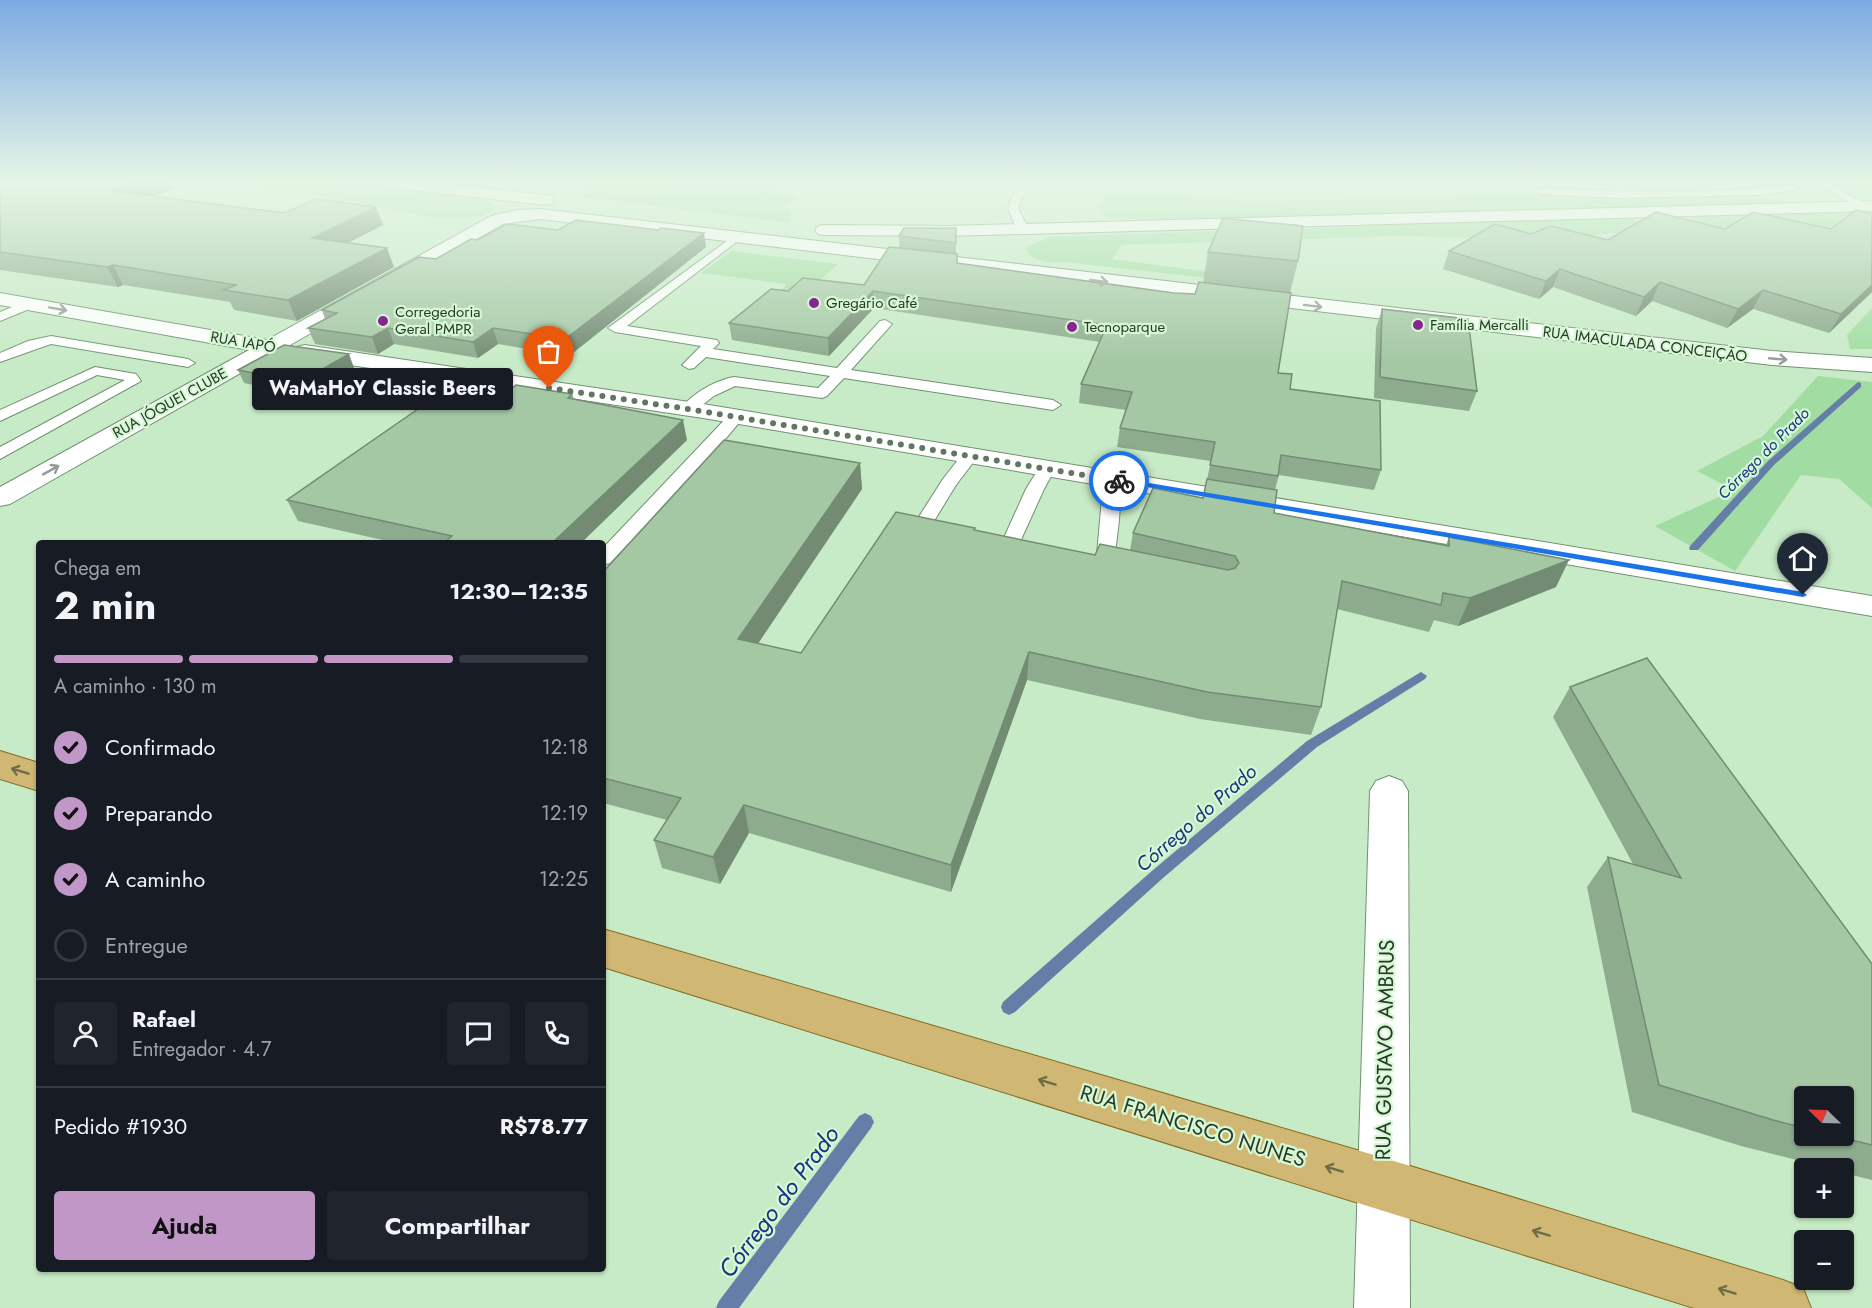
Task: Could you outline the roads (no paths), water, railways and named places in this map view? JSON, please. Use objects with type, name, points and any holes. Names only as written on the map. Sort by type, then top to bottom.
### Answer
[{"type":"main road","name":"RUA JÓQUEI CLUBE","points":[[0,498],[457,242]]},
{"type":"main road","name":"RUA IMACULADA CONCEIÇÃO","points":[[769,242],[1772,358],[1872,366]]},
{"type":"main road","points":[[1006,242],[1002,250],[1007,261],[1020,272]]},
{"type":"main road","name":"RUA IAPÓ","points":[[0,299],[271,346],[688,409],[1872,606]]},
{"type":"main road","points":[[0,765],[36,776]]},
{"type":"main road","name":"RUA GUSTAVO AMBRUS","points":[[1382,1308],[1389,791]]},
{"type":"main road","name":"RUA FRANCISCO NUNES","points":[[606,949],[1384,1184],[1783,1308]]},
{"type":"lane","points":[[689,364],[712,344],[615,328],[730,242]]},
{"type":"lane","points":[[0,317],[29,304]]},
{"type":"lane","points":[[688,409],[722,384],[745,382],[822,393],[885,324]]},
{"type":"lane","points":[[1,357],[33,344],[51,340],[188,363]]},
{"type":"lane","points":[[703,352],[1053,405]]},
{"type":"lane","points":[[0,416],[95,371],[131,377],[134,381],[0,454]]},
{"type":"lane","points":[[606,556],[736,417]]},
{"type":"lane","points":[[917,534],[949,483],[970,456]]},
{"type":"lane","points":[[1006,553],[1035,489],[1047,469]]},
{"type":"lane","points":[[1109,479],[1111,498],[1106,554],[1112,562],[1136,570]]},
{"type":"waterway","name":"Córrego do Prado","points":[[1694,548],[1771,463],[1858,385]]},
{"type":"waterway","name":"Córrego do Prado","points":[[1009,1007],[1158,874],[1312,744],[1421,676]]},
{"type":"waterway","name":"Córrego do Prado","points":[[726,1308],[865,1122]]},
{"type":"place","name":"Gregário Café","points":[[814,303]]},
{"type":"place","name":"Corregedoria Geral PMPR","points":[[383,321]]},
{"type":"place","name":"Família Mercalli","points":[[1418,325]]},
{"type":"place","name":"Tecnoparque","points":[[1072,327]]},
{"type":"place","name":"WaMaHoY Classic Beers","points":[[549,388]]}]
